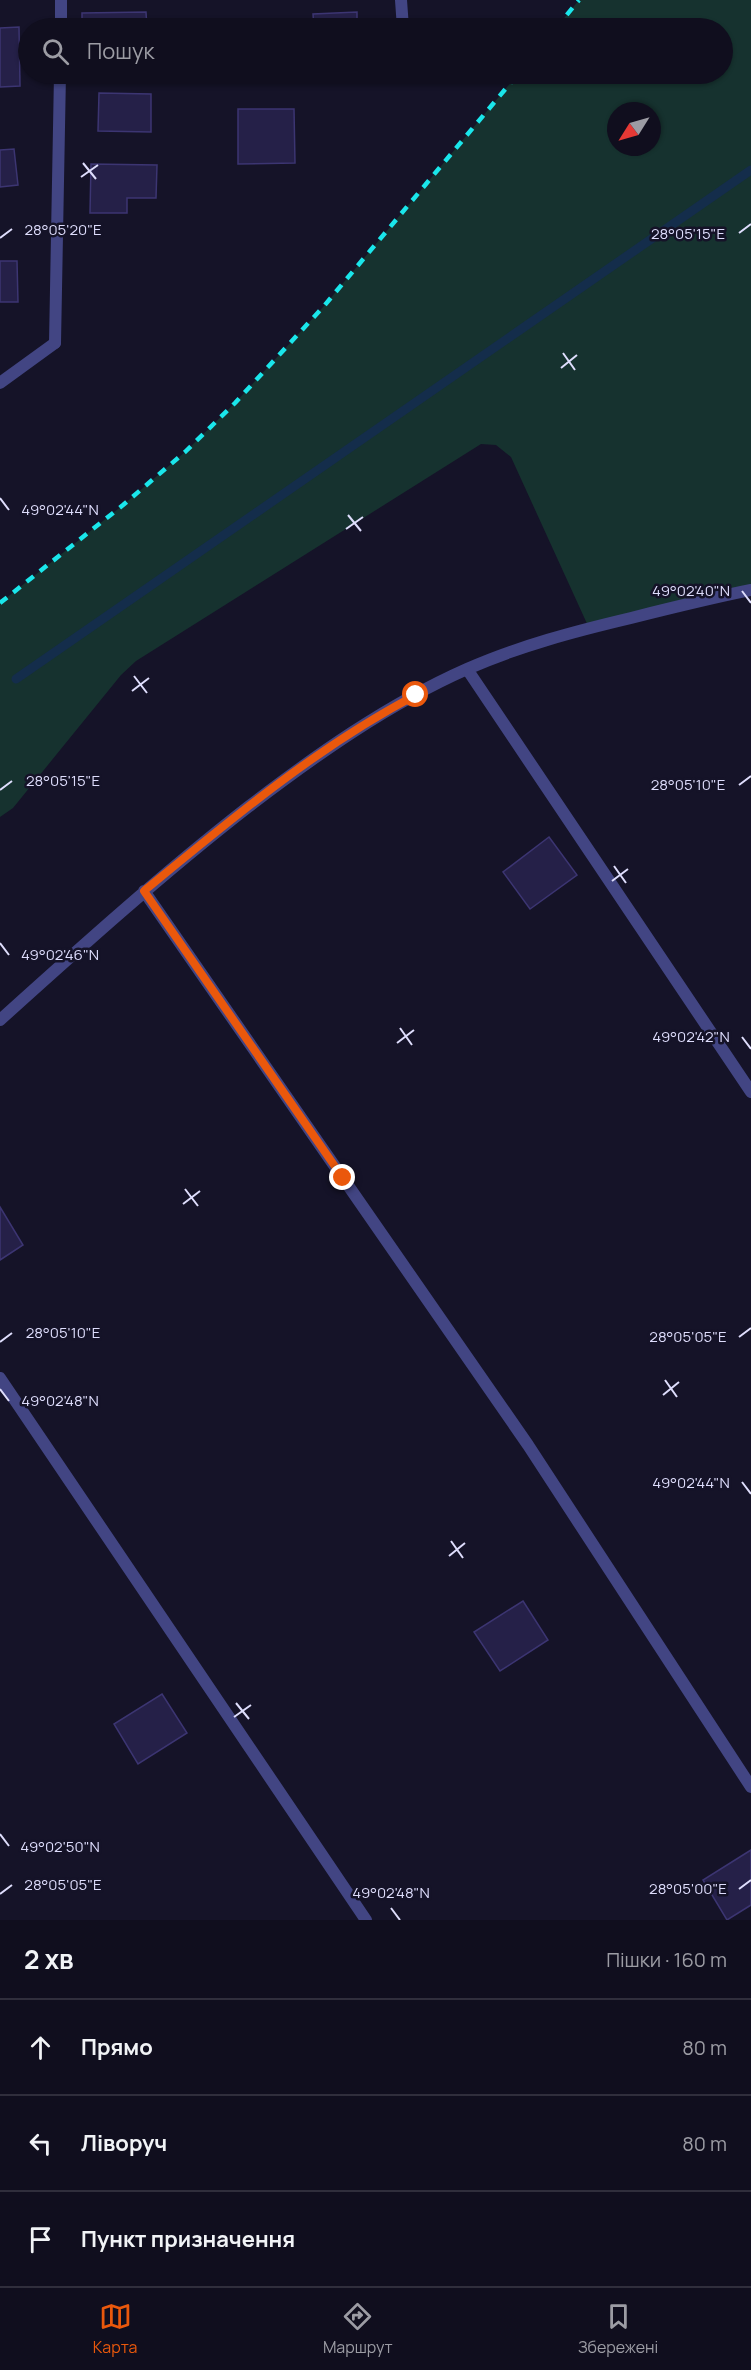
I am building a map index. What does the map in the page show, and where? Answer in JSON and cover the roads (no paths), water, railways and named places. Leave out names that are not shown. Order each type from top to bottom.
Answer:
[{"type":"street","points":[[61,0],[61,18]]},
{"type":"street","points":[[401,3],[402,18]]},
{"type":"street","points":[[0,383],[55,343],[60,84]]},
{"type":"street","points":[[0,1020],[191,851],[311,760],[399,704],[467,669],[530,646],[590,628],[751,590]]},
{"type":"street","points":[[467,669],[751,1092]]},
{"type":"street","points":[[144,891],[528,1445],[751,1787]]},
{"type":"street","points":[[0,1378],[366,1920]]},
{"type":"waterway","points":[[16,679],[751,170]]},
{"type":"railway","points":[[564,18],[579,0]]},
{"type":"railway","points":[[0,603],[123,505],[185,452],[235,403],[324,306],[510,84]]}]
